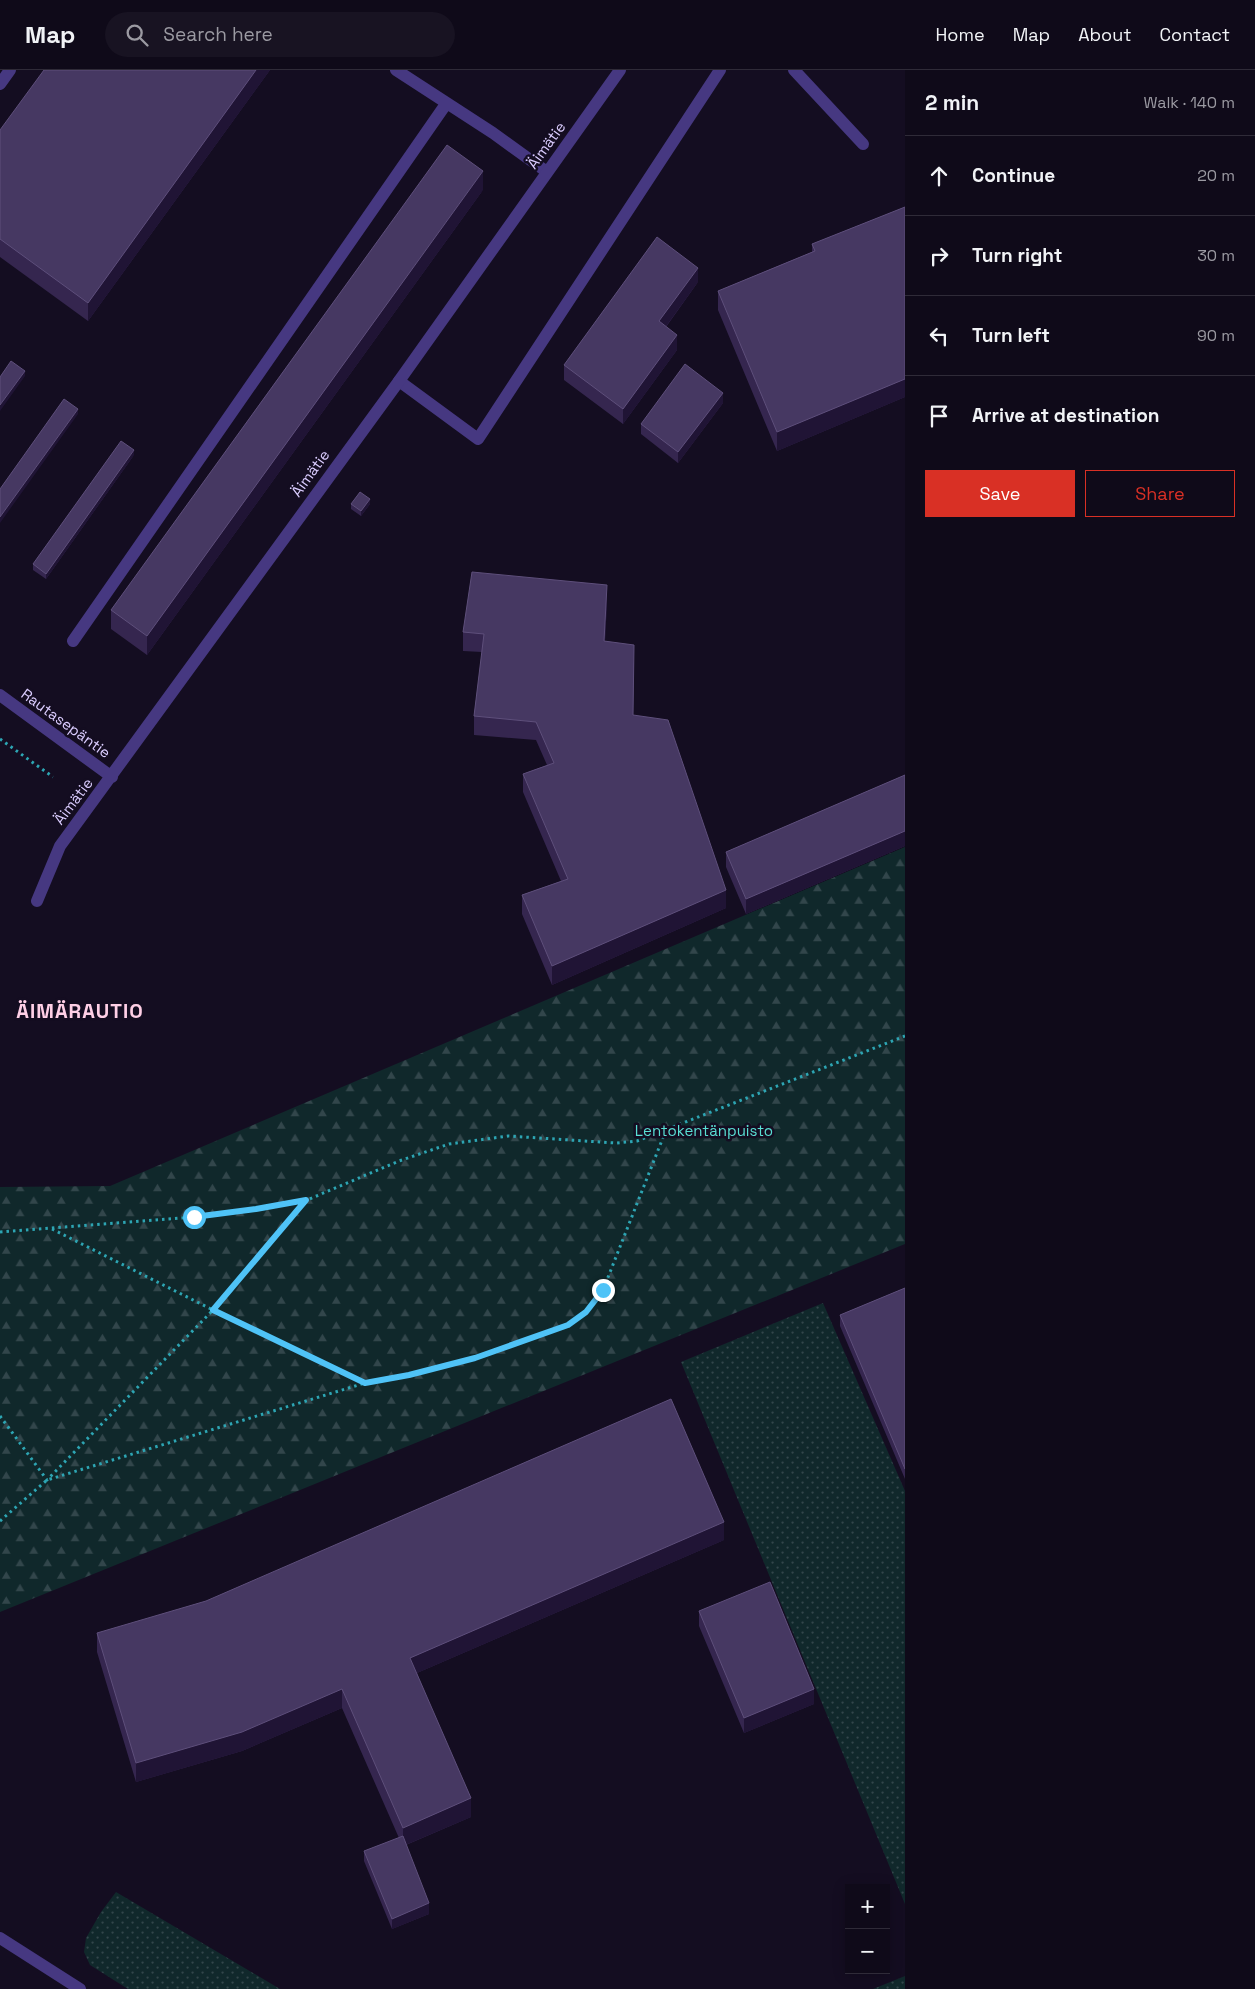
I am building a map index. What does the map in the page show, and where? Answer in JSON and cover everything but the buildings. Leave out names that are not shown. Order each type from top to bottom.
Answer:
[{"type":"street","points":[[0,84],[10,70]]},
{"type":"street","points":[[396,70],[446,104],[493,132],[547,172]]},
{"type":"street","name":"Äimätie","points":[[37,901],[60,846],[112,777],[287,531],[399,381],[620,70]]},
{"type":"street","points":[[399,381],[478,439],[720,70]]},
{"type":"street","points":[[794,70],[863,144]]},
{"type":"street","points":[[73,641],[446,104]]},
{"type":"street","name":"Rautasepäntie","points":[[0,695],[112,777]]},
{"type":"street","points":[[0,1938],[80,1989]]},
{"type":"path","points":[[0,739],[52,777]]},
{"type":"path","points":[[0,1232],[194,1217],[306,1200],[399,1161],[449,1144],[508,1136],[616,1143],[637,1140],[905,1036]]},
{"type":"path","points":[[47,1480],[365,1383],[409,1375],[475,1358],[568,1325],[586,1312],[603,1290],[666,1130]]},
{"type":"path","points":[[0,1521],[47,1480],[213,1310],[306,1200]]},
{"type":"path","points":[[50,1229],[365,1383]]},
{"type":"path","points":[[0,1416],[47,1480]]},
{"type":"green space","name":"Lentokentänpuisto","points":[[905,847],[905,1244],[0,1612],[0,1187],[110,1186]]},
{"type":"green space","points":[[823,1303],[905,1491],[905,1904],[681,1362]]},
{"type":"green space","points":[[116,1892],[280,1989],[128,1989],[90,1965],[84,1952],[86,1938],[101,1912]]},
{"type":"green space","points":[[905,1976],[905,1989],[873,1989]]},
{"type":"district","name":"ÄIMÄRAUTIO","points":[[80,1011]]},
{"type":"route","points":[[194,1217],[306,1200],[213,1310],[365,1383],[409,1375],[475,1358],[568,1325],[586,1312],[603,1290]]}]
